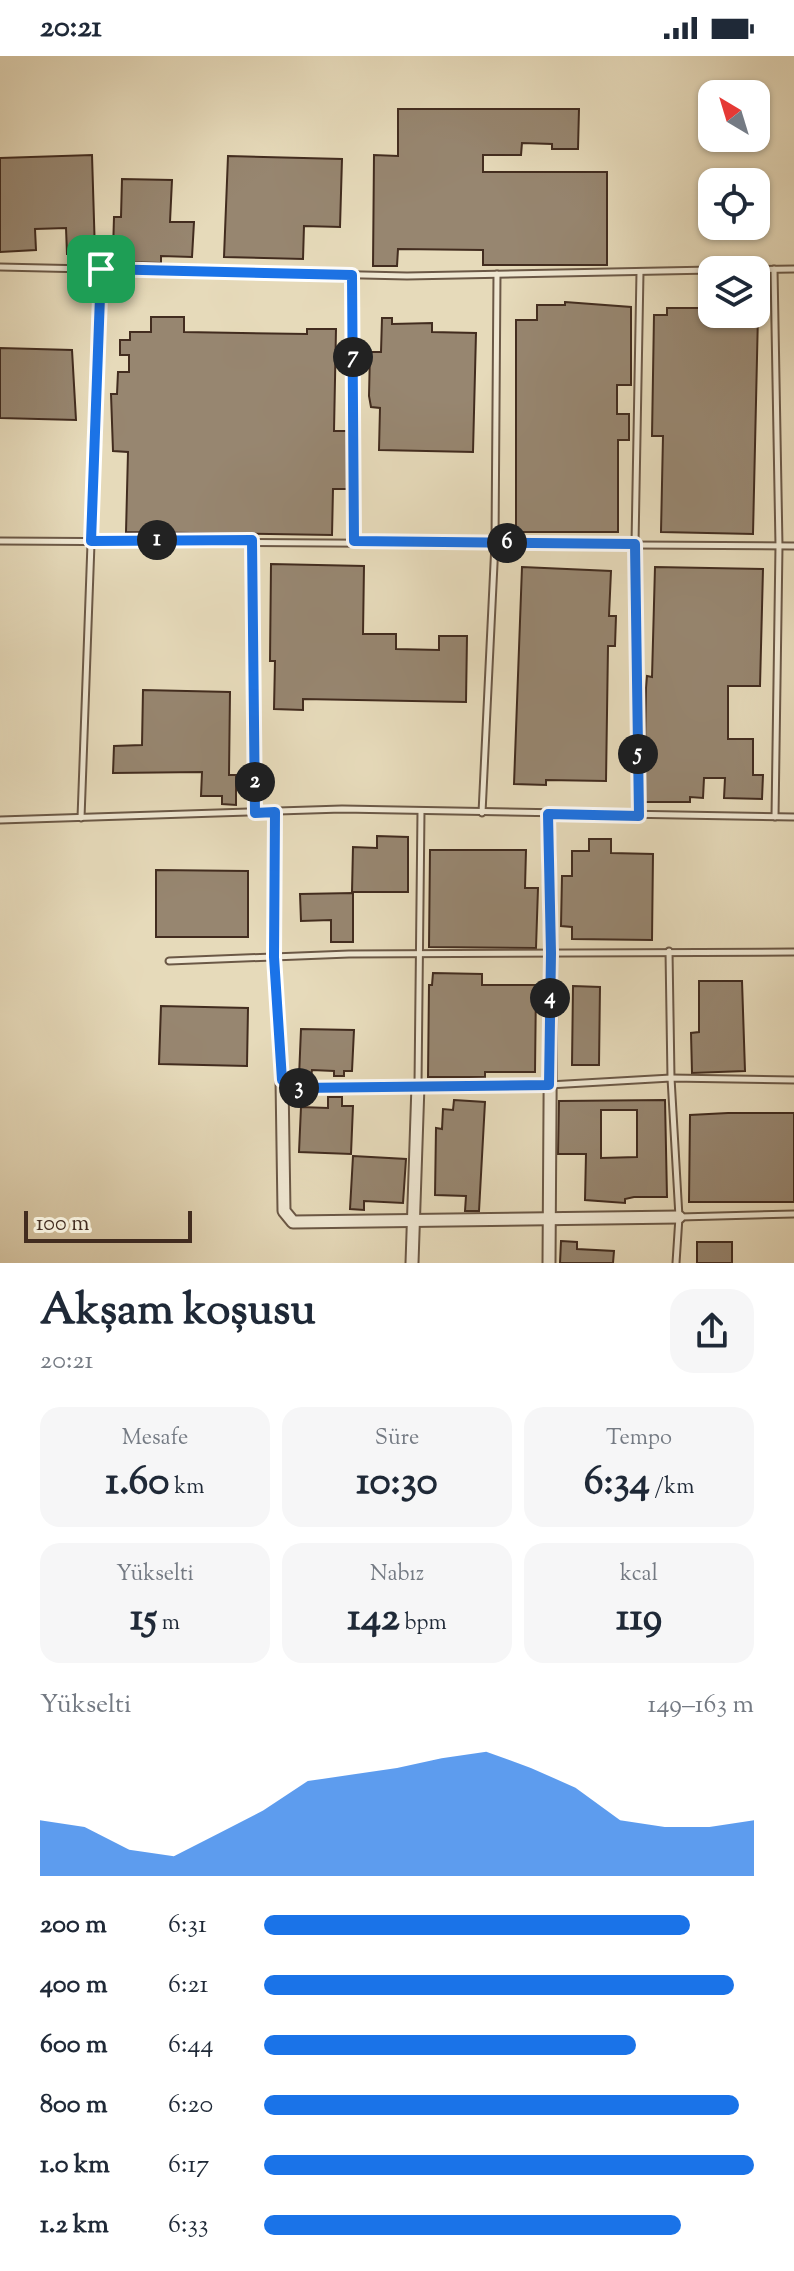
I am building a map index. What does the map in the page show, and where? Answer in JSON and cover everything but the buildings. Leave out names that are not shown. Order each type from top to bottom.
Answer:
[{"type":"street","points":[[548,814],[551,953],[549,1263]]},
{"type":"street","points":[[282,1080],[284,1211],[293,1222],[679,1217]]},
{"type":"street","points":[[412,1263],[418,1085]]},
{"type":"lane","points":[[0,267],[352,275],[698,270]]},
{"type":"lane","points":[[81,818],[101,269]]},
{"type":"lane","points":[[770,269],[794,269]]},
{"type":"lane","points":[[774,269],[779,546],[775,817]]},
{"type":"lane","points":[[639,816],[635,544],[640,272]]},
{"type":"lane","points":[[482,813],[495,543],[497,274]]},
{"type":"lane","points":[[352,275],[354,541]]},
{"type":"lane","points":[[0,541],[252,540],[794,546]]},
{"type":"lane","points":[[252,540],[255,813]]},
{"type":"lane","points":[[0,820],[421,811],[794,817]]},
{"type":"lane","points":[[418,1085],[421,811]]},
{"type":"lane","points":[[275,812],[274,957],[282,1080],[298,1088],[549,1085],[671,1078],[794,1080]]},
{"type":"lane","points":[[169,961],[669,951],[794,952]]},
{"type":"lane","points":[[669,951],[671,1078],[679,1217],[676,1263]]},
{"type":"lane","points":[[679,1217],[794,1214]]},
{"type":"route","points":[[101,269],[352,275],[354,541],[635,544],[639,816],[548,814],[551,953],[549,1085],[298,1088],[282,1080],[274,957],[275,812],[255,813],[252,540],[91,541],[101,269]]}]
